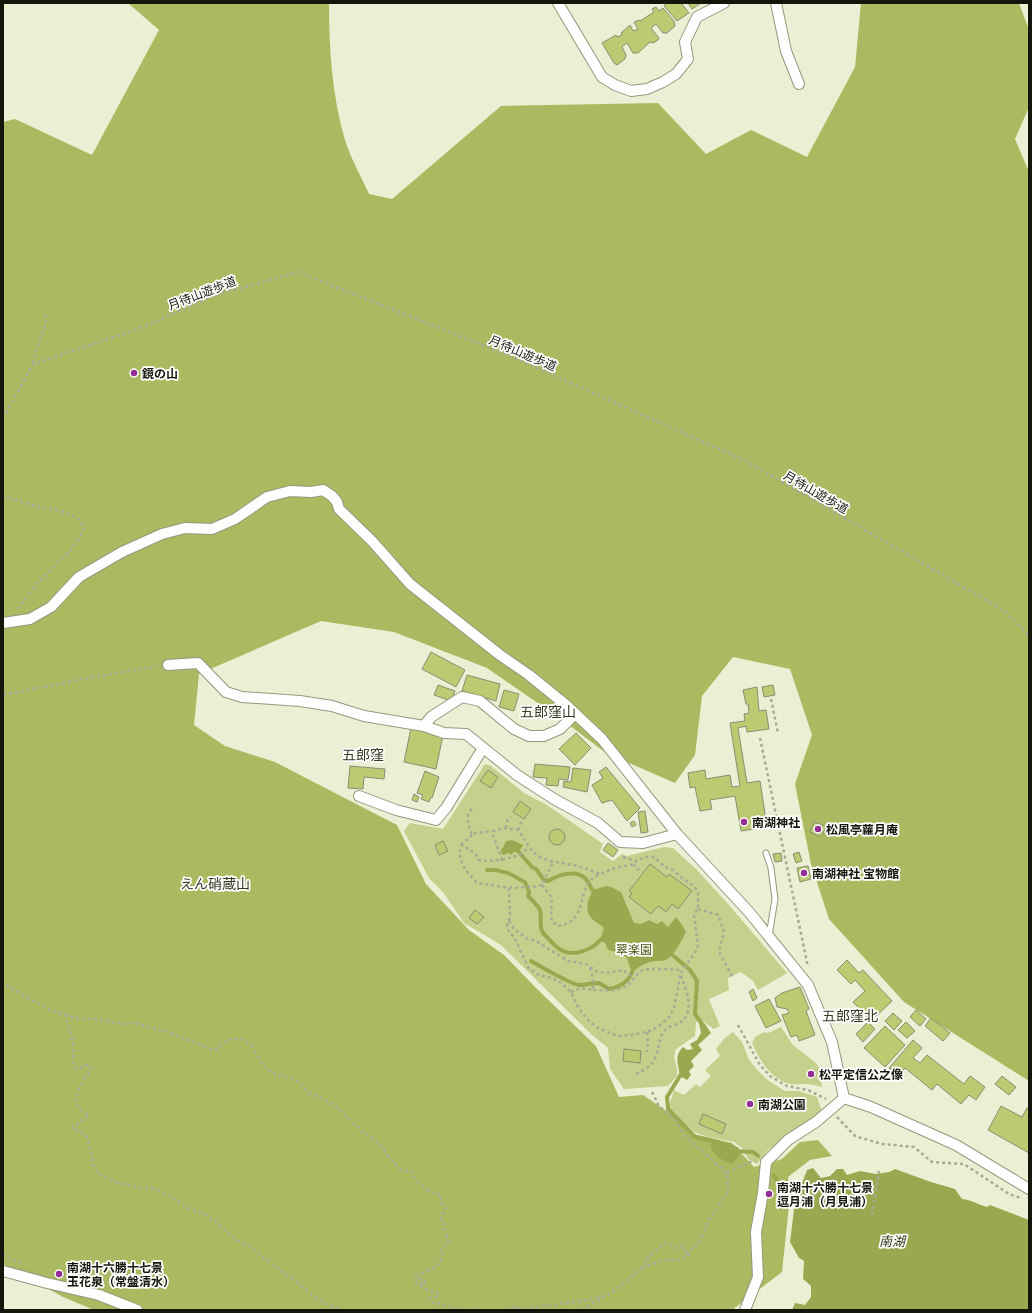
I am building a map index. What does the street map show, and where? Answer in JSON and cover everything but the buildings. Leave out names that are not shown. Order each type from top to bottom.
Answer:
[{"type":"street","points":[[558,3],[602,77],[615,85],[631,91],[647,89],[676,74],[688,59],[685,42],[697,16],[724,3]]},
{"type":"street","points":[[776,3],[786,51],[799,84]]},
{"type":"street","points":[[6,623],[30,619],[51,607],[84,574],[122,552],[162,534],[185,528],[212,529],[235,519],[267,497],[290,491],[312,492],[323,490],[338,502],[339,510],[372,541],[410,584],[500,655],[529,675],[602,739],[677,834],[749,912],[808,985],[832,1042],[837,1104]]},
{"type":"street","points":[[168,665],[198,663],[226,692],[242,697],[300,701],[332,706],[364,716],[424,726],[444,733],[466,734],[517,775],[554,799],[598,823],[620,842],[643,843],[677,834]]},
{"type":"street","points":[[424,726],[431,717],[462,696],[480,701],[514,729],[529,736],[544,736],[560,729],[575,714]]},
{"type":"street","points":[[359,796],[396,810],[436,820],[446,808],[483,748]]},
{"type":"street","points":[[745,1310],[758,1277],[756,1232],[763,1193],[766,1162],[788,1140],[816,1122],[837,1104],[871,1107],[956,1145],[1029,1188]]},
{"type":"street","points":[[3,1270],[47,1283],[99,1295],[137,1310]]},
{"type":"lane","points":[[766,853],[771,868],[775,899],[769,937]]},
{"type":"path","name":"月待山遊歩道","points":[[33,364],[138,329],[216,295],[298,272],[510,356],[746,461],[1003,610],[1029,635]]},
{"type":"path","points":[[3,418],[33,364],[39,341],[46,324],[45,311]]},
{"type":"path","points":[[3,496],[72,515],[80,520],[84,528],[80,539],[60,563],[49,571],[33,588],[6,623]]},
{"type":"path","points":[[3,695],[88,678],[168,665]]},
{"type":"path","points":[[771,699],[778,733]]},
{"type":"path","points":[[760,738],[808,968],[804,969],[808,985]]},
{"type":"path","points":[[472,809],[469,811],[467,824],[472,835]]},
{"type":"path","points":[[506,828],[511,817]]},
{"type":"path","points":[[518,830],[522,821]]},
{"type":"path","points":[[518,830],[506,828],[476,833],[461,846],[459,854],[461,861],[467,873],[477,883],[509,888],[532,887],[542,884],[553,862]]},
{"type":"path","points":[[518,830],[528,847],[538,856],[553,862],[588,868],[600,874]]},
{"type":"path","points":[[493,831],[492,834],[502,860]]},
{"type":"path","points":[[461,846],[475,853],[479,860],[483,861],[502,860],[518,855],[525,851],[528,847]]},
{"type":"path","points":[[509,888],[510,917],[507,925],[509,932],[514,937],[529,969],[539,975],[552,978],[561,983],[570,992],[579,1009],[590,1022],[598,1028],[617,1036],[646,1032],[658,1027],[670,1016],[674,1008],[680,974],[696,951],[698,944],[694,915],[698,909],[698,893],[695,887],[673,870],[665,867],[654,857],[645,857],[636,861],[634,864],[615,868],[592,877],[586,885],[577,917],[567,925],[558,926],[552,922],[552,898],[542,884]]},
{"type":"path","points":[[623,858],[636,861]]},
{"type":"path","points":[[634,864],[636,868],[641,870]]},
{"type":"path","points":[[698,909],[718,916],[724,931],[719,952],[732,976]]},
{"type":"path","points":[[509,920],[514,929],[528,939],[536,941],[568,961],[586,964],[598,972],[608,973],[623,970],[633,978]]},
{"type":"path","points":[[590,967],[593,980],[593,989]]},
{"type":"path","points":[[570,992],[581,988],[615,991],[630,983],[641,971],[658,968],[682,970]]},
{"type":"path","points":[[636,1074],[648,1069],[654,1061],[660,1040],[665,1030],[680,1022],[687,1016],[689,1003],[687,991],[680,974]]},
{"type":"path","points":[[6,985],[50,1010],[64,1013],[79,1019],[97,1019],[123,1024],[135,1023],[171,1033],[215,1050],[229,1039],[243,1039],[252,1047],[264,1066],[276,1075],[292,1078],[299,1082],[307,1092],[335,1106],[360,1129],[380,1144],[381,1148],[401,1170],[412,1172],[412,1176],[428,1191],[441,1195],[441,1202],[446,1209],[441,1217],[441,1220],[444,1223],[443,1226],[448,1242],[440,1251],[443,1254],[441,1262],[432,1269],[416,1276],[425,1282],[424,1285],[419,1282],[416,1283],[426,1289],[438,1293],[439,1295],[437,1297],[430,1298],[434,1303],[460,1310],[479,1310]]},
{"type":"path","points":[[64,1013],[74,1047],[73,1059],[75,1067],[80,1069],[85,1066],[90,1066],[91,1069],[78,1090],[75,1101],[76,1105],[84,1112],[89,1114],[73,1127],[74,1130],[79,1131],[88,1138],[94,1167],[99,1174],[115,1182],[156,1189],[188,1208],[209,1217],[238,1241],[259,1253],[322,1303],[340,1310]]},
{"type":"path","points":[[738,1025],[760,1065],[770,1076],[787,1086],[808,1090],[837,1104],[855,1136],[882,1144],[914,1147],[932,1162],[964,1164],[1009,1194],[1022,1199]]},
{"type":"path","points":[[646,1032],[648,1042],[647,1052]]},
{"type":"path","points":[[641,1269],[662,1260],[680,1260],[688,1257],[698,1244],[711,1216],[728,1192],[727,1174],[685,1136],[674,1119],[660,1106],[652,1092]]},
{"type":"path","points":[[727,1174],[757,1159],[766,1162]]},
{"type":"path","points":[[872,1215],[879,1171]]},
{"type":"path","points":[[582,1310],[618,1290],[641,1269],[649,1256],[666,1243],[675,1248],[684,1246],[684,1252],[687,1253],[692,1251]]},
{"type":"path","points":[[525,1310],[529,1308],[606,1296]]},
{"type":"path","points":[[506,1310],[515,1306],[520,1310]]},
{"type":"green space","name":"翠楽園","points":[[485,764],[491,766],[524,793],[547,805],[603,844],[600,852],[613,861],[622,854],[627,856],[664,847],[673,848],[696,869],[729,905],[787,973],[758,990],[753,981],[741,972],[728,978],[729,990],[709,999],[720,1026],[714,1029],[699,1019],[696,1023],[695,1036],[676,1049],[674,1057],[677,1076],[668,1086],[624,1089],[610,1069],[608,1048],[591,1034],[501,945],[464,923],[443,892],[429,878],[404,831],[410,823],[443,829]]},
{"type":"green space","points":[[781,1027],[793,1045],[817,1064],[820,1070],[822,1087],[808,1084],[792,1084],[783,1081],[777,1078],[766,1068],[752,1043],[755,1037],[764,1032],[768,1033]]},
{"type":"green space","points":[[733,1032],[742,1042],[749,1060],[769,1081],[785,1091],[799,1091],[817,1097],[822,1112],[769,1149],[757,1164],[748,1159],[742,1148],[734,1142],[708,1137],[694,1132],[673,1114],[669,1106],[674,1090],[684,1095],[696,1084],[700,1087],[711,1076],[705,1070],[720,1056],[716,1049],[724,1039]]},
{"type":"shaded area","points":[[128,3],[329,3],[334,89],[347,147],[369,194],[392,199],[501,106],[658,103],[706,154],[751,130],[807,157],[855,67],[861,3],[1019,3],[1029,30],[1029,107],[1015,139],[1029,172],[1029,1081],[904,1002],[829,919],[811,864],[795,784],[812,735],[790,669],[733,657],[702,696],[695,755],[675,783],[606,753],[565,722],[487,668],[394,632],[321,621],[199,674],[194,725],[225,746],[275,762],[397,825],[426,884],[469,930],[504,955],[596,1046],[619,1097],[643,1095],[668,1112],[694,1134],[732,1143],[754,1167],[782,1159],[800,1142],[818,1140],[832,1156],[810,1160],[788,1177],[790,1196],[782,1272],[732,1310],[94,1310],[63,1297],[3,1264],[3,122],[15,119],[92,155],[159,30]]},
{"type":"water","points":[[512,840],[523,845],[519,851],[514,852],[511,855],[509,853],[502,855],[501,849],[506,841]]},
{"type":"water","points":[[606,886],[621,892],[634,923],[641,924],[649,920],[657,924],[662,921],[668,927],[676,917],[686,932],[678,948],[669,958],[646,963],[632,973],[627,958],[620,953],[608,950],[605,943],[600,940],[604,928],[591,918],[587,908],[588,900],[593,890]]},
{"type":"water","points":[[699,1023],[705,1024],[711,1033],[698,1045],[702,1050],[691,1061],[694,1066],[689,1071],[691,1075],[687,1080],[680,1076],[678,1054],[683,1047],[687,1050],[693,1049],[690,1044],[697,1040],[701,1033]]},
{"type":"water","points":[[714,1141],[730,1143],[739,1148],[739,1156],[733,1163],[722,1160],[716,1155],[710,1146]]},
{"type":"water","name":"南湖","points":[[813,1168],[821,1178],[830,1176],[837,1169],[843,1169],[847,1175],[860,1171],[876,1174],[889,1172],[895,1169],[955,1189],[962,1199],[987,1207],[990,1205],[1029,1220],[1029,1310],[792,1310],[795,1303],[805,1305],[811,1297],[811,1286],[803,1279],[804,1261],[799,1258],[790,1242],[795,1202],[807,1170]]},
{"type":"waterway","points":[[518,851],[532,867],[536,869],[544,880],[548,881],[572,873],[581,875],[588,881],[595,894]]},
{"type":"waterway","points":[[487,870],[497,870],[507,873],[525,882],[529,892],[528,896],[540,910],[542,932],[561,950],[570,953],[580,952],[591,948],[600,940],[604,939]]},
{"type":"waterway","points":[[669,952],[690,970],[697,981],[695,1014],[704,1027]]},
{"type":"waterway","points":[[531,961],[576,984],[582,985],[599,983],[609,989],[624,983],[630,977],[633,969]]},
{"type":"waterway","points":[[683,1071],[667,1097],[668,1109],[695,1137],[718,1142]]},
{"type":"waterway","points":[[734,1151],[753,1152],[758,1156]]},
{"type":"waterway","points":[[774,1175],[783,1188],[796,1199]]},
{"type":"place","name":"鏡の山","points":[[134,373]]},
{"type":"place","name":"南湖神社","points":[[744,822]]},
{"type":"place","name":"松風亭蘿月庵","points":[[818,829]]},
{"type":"place","name":"南湖神社 宝物館","points":[[804,873]]},
{"type":"place","name":"松平定信公之像","points":[[811,1074]]},
{"type":"place","name":"南湖公園","points":[[750,1104]]},
{"type":"place","name":"南湖十六勝十七景 逗月浦（月見浦）","points":[[769,1194]]},
{"type":"place","name":"南湖十六勝十七景 玉花泉（常盤清水）","points":[[59,1274]]},
{"type":"district","name":"五郎窪山","points":[[548,711]]},
{"type":"district","name":"五郎窪","points":[[363,754]]},
{"type":"district","name":"えん硝蔵山","points":[[215,883]]},
{"type":"district","name":"五郎窪北","points":[[850,1015]]}]
